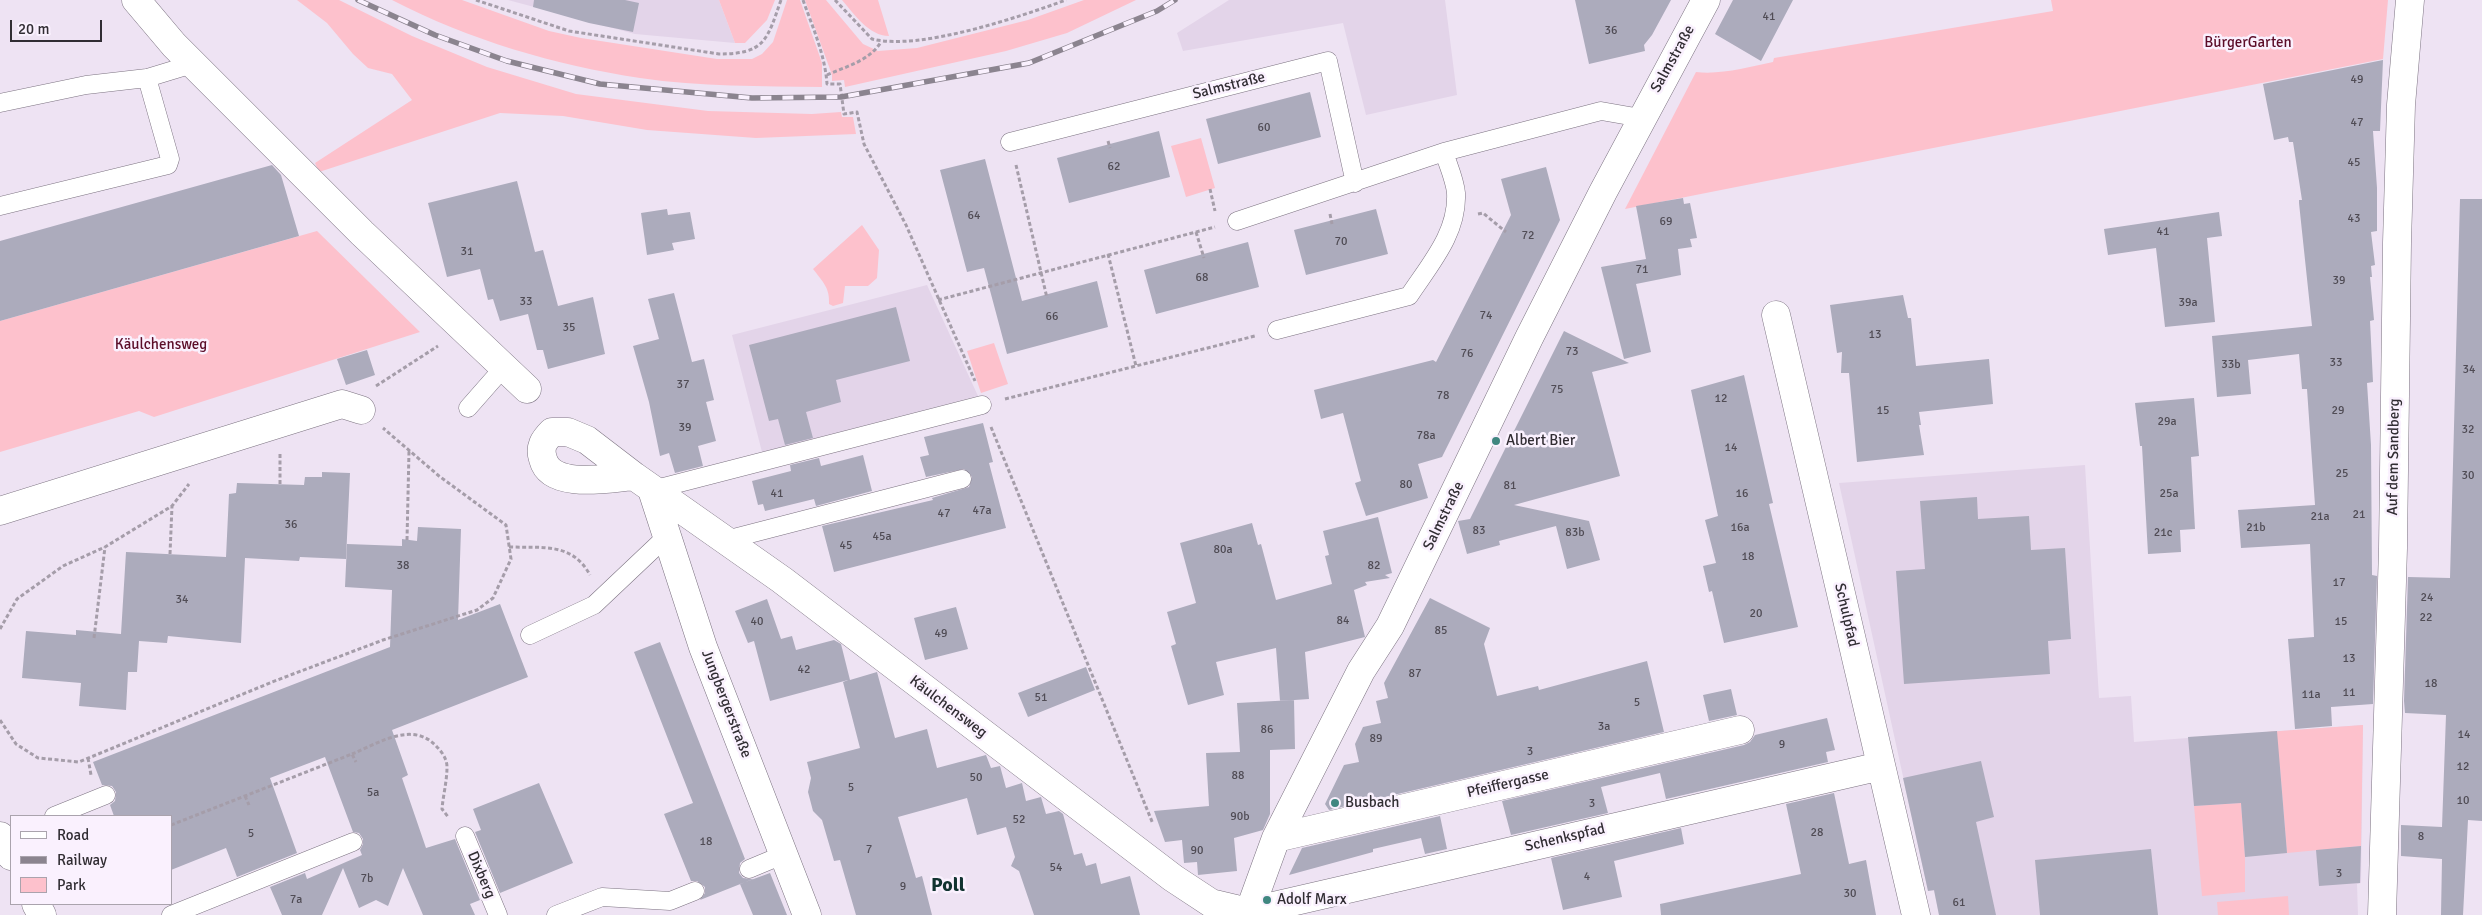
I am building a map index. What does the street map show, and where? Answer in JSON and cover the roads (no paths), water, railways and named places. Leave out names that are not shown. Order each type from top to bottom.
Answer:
[{"type":"street","points":[[136,0],[193,64],[463,330],[527,389]]},
{"type":"street","name":"Salmstraße","points":[[1244,914],[1276,838],[1344,703],[1390,626],[1529,338],[1641,118],[1706,0]]},
{"type":"street","name":"Auf dem Sandberg","points":[[2382,915],[2392,548],[2396,245],[2401,105],[2410,0]]},
{"type":"street","name":"Schulpfad","points":[[1776,315],[1916,915]]},
{"type":"street","points":[[0,511],[196,449],[352,407]]},
{"type":"street","name":"Jungbergerstraße","points":[[643,483],[668,535],[703,647],[785,854],[807,915]]},
{"type":"street","name":"Käulchensweg","points":[[643,483],[726,540],[1173,878],[1211,902],[1244,914]]},
{"type":"street","name":"Pfeiffergasse","points":[[1276,838],[1740,730]]},
{"type":"street","name":"Schenkspfad","points":[[1244,914],[1881,766]]},
{"type":"lane","name":"Salmstraße","points":[[1010,142],[1328,61],[1355,182]]},
{"type":"lane","points":[[0,103],[86,85],[147,78],[193,64]]},
{"type":"lane","points":[[0,206],[168,165],[170,159],[147,78]]},
{"type":"lane","points":[[1237,221],[1444,152],[1601,111],[1641,118]]},
{"type":"lane","points":[[1277,330],[1409,296],[1451,230],[1455,217],[1456,192],[1444,152]]},
{"type":"lane","points":[[468,408],[504,367]]},
{"type":"lane","points":[[643,483],[982,405]]},
{"type":"lane","points":[[726,540],[962,479]]},
{"type":"lane","points":[[530,635],[594,605],[668,535]]},
{"type":"lane","points":[[56,815],[106,795]]},
{"type":"lane","name":"Dixberg","points":[[464,836],[498,915]]},
{"type":"lane","points":[[171,915],[354,842]]},
{"type":"lane","points":[[749,869],[785,854]]},
{"type":"lane","points":[[556,915],[602,897],[670,901],[694,892]]},
{"type":"railway","points":[[358,0],[435,35],[507,61],[600,84],[752,98],[841,97],[1029,63],[1157,11],[1175,0]]},
{"type":"place","name":"Albert Bier","points":[[1496,441]]},
{"type":"place","name":"Busbach","points":[[1335,803]]},
{"type":"place","name":"Adolf Marx","points":[[1267,900]]},
{"type":"district","name":"Poll","points":[[948,886]]},
{"type":"park label","name":"BürgerGarten","points":[[2248,43]]}]
